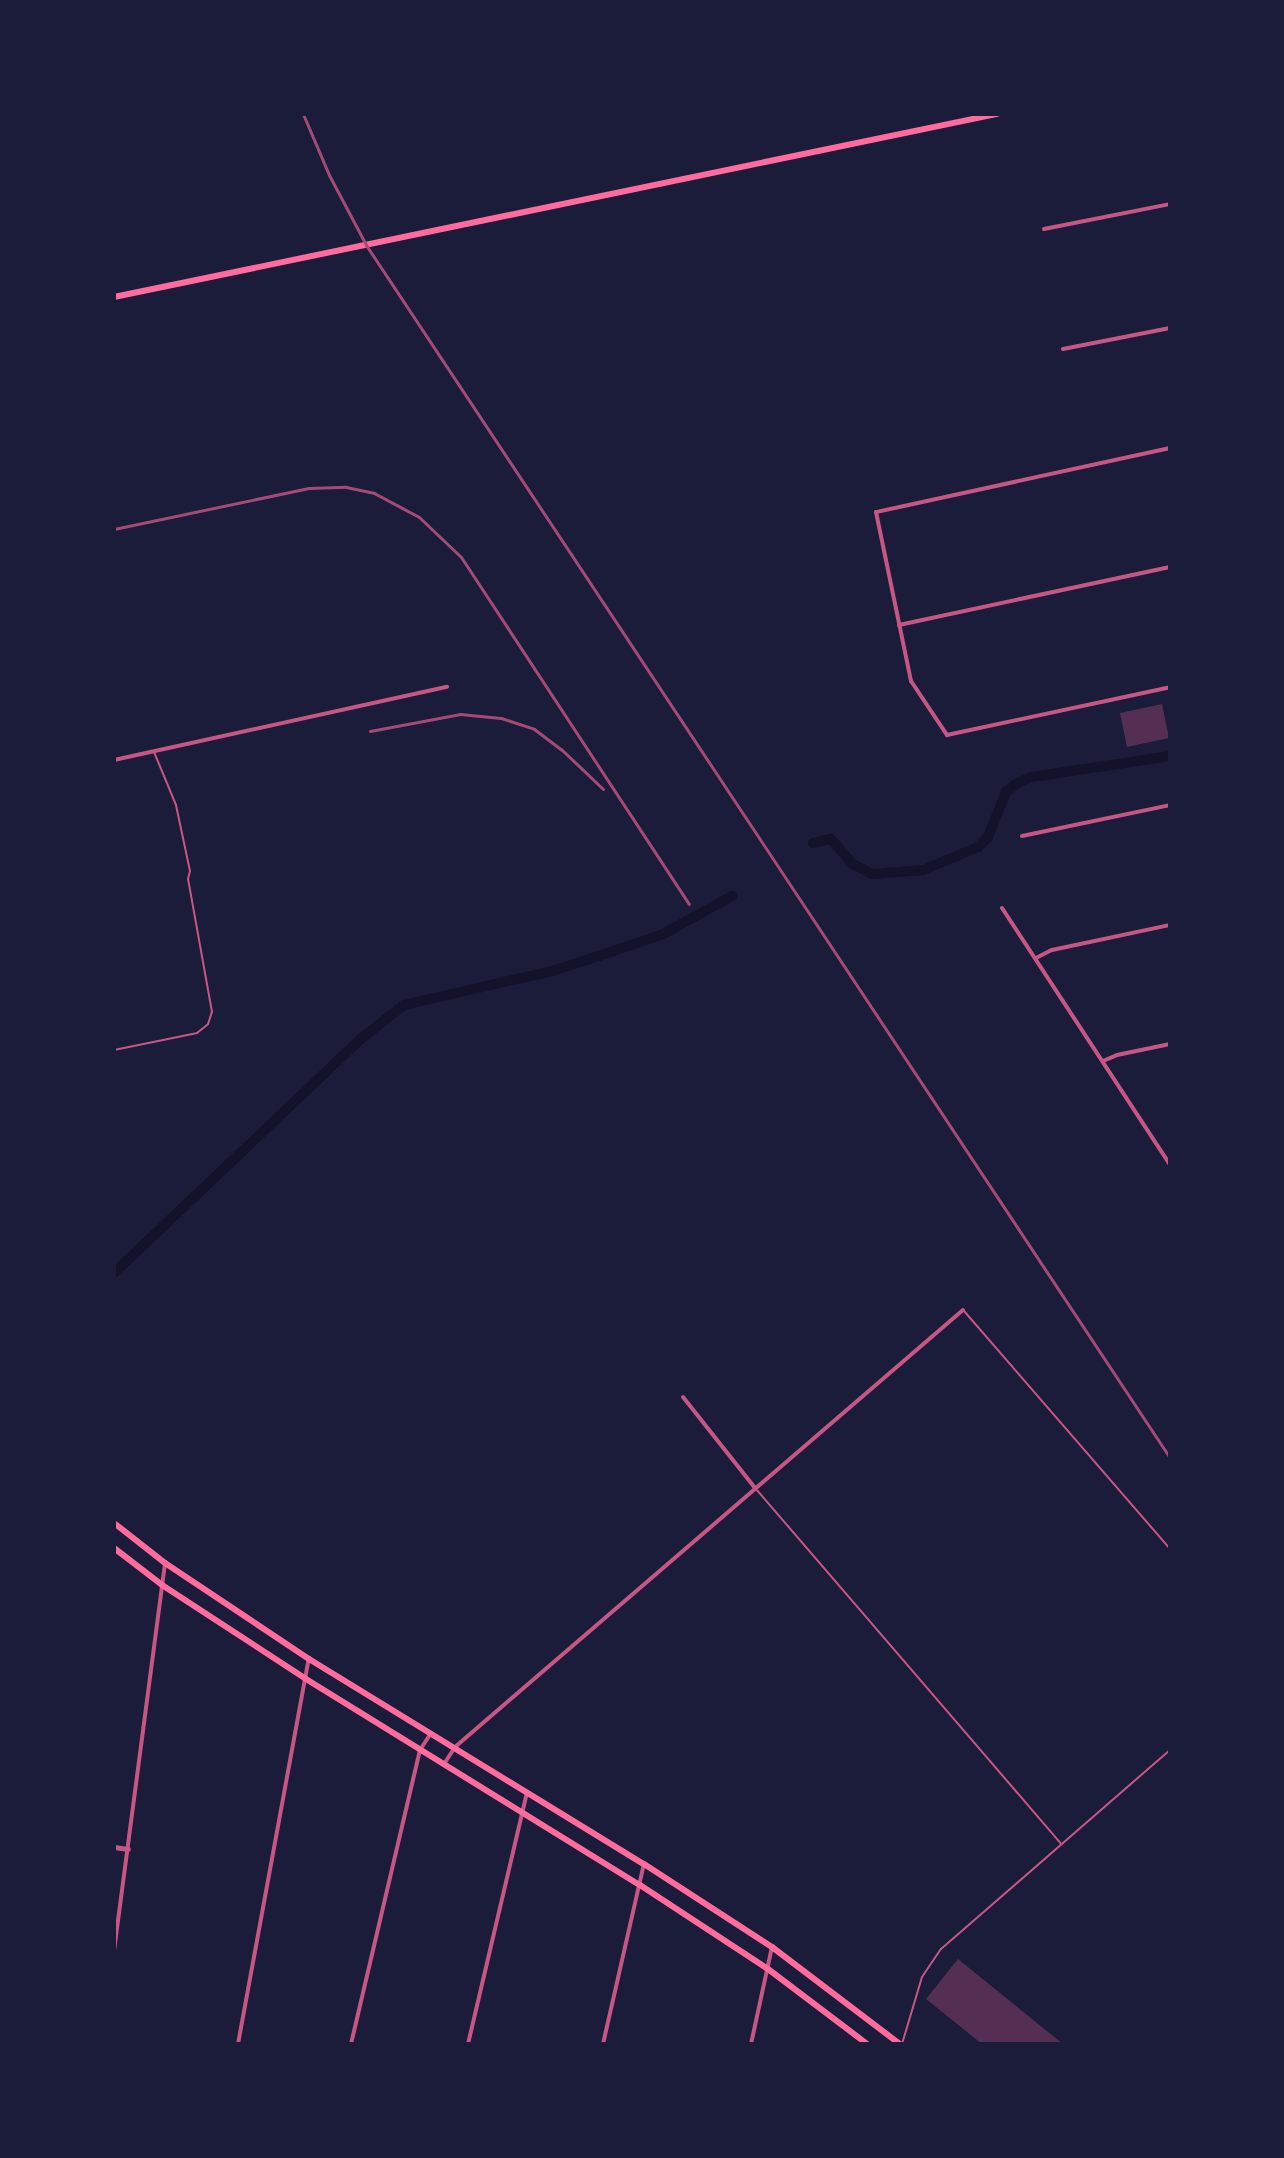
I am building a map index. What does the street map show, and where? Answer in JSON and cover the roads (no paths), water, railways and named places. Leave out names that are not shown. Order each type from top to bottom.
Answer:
[{"type":"main road","points":[[114,297],[997,114]]},
{"type":"main road","points":[[114,1523],[165,1563],[309,1659],[644,1864],[772,1947],[901,2044]]},
{"type":"main road","points":[[114,1548],[162,1585],[306,1679],[640,1885],[768,1969],[867,2044]]},
{"type":"street","points":[[950,114],[952,123]]},
{"type":"street","points":[[1044,229],[1170,204]]},
{"type":"street","points":[[1063,349],[1170,328]]},
{"type":"street","points":[[1170,448],[876,512],[911,681],[947,735],[1170,687]]},
{"type":"street","points":[[899,625],[1170,567]]},
{"type":"street","points":[[114,760],[447,687]]},
{"type":"street","points":[[1022,836],[1170,805]]},
{"type":"street","points":[[1002,908],[1170,1165]]},
{"type":"street","points":[[1036,958],[1052,950],[1170,925]]},
{"type":"street","points":[[1103,1061],[1170,1044]]},
{"type":"street","points":[[444,1764],[455,1747],[963,1310]]},
{"type":"street","points":[[683,1397],[755,1488]]},
{"type":"street","points":[[114,1951],[165,1563]]},
{"type":"street","points":[[238,2044],[309,1659]]},
{"type":"street","points":[[351,2044],[420,1750],[431,1733]]},
{"type":"street","points":[[468,2044],[527,1793]]},
{"type":"street","points":[[114,1847],[128,1849]]},
{"type":"street","points":[[603,2044],[644,1864]]},
{"type":"street","points":[[751,2044],[772,1947]]},
{"type":"lane","points":[[114,1050],[197,1033],[208,1024],[212,1012],[188,879],[190,871],[176,805],[154,751]]},
{"type":"lane","points":[[963,1310],[1170,1549]]},
{"type":"lane","points":[[755,1488],[1061,1843]]},
{"type":"lane","points":[[901,2044],[922,1977],[935,1956],[1170,1750]]},
{"type":"waterway","points":[[813,843],[831,839],[853,864],[872,874],[923,870],[978,847],[988,837],[1006,792],[1016,784],[1032,777],[1170,756]]},
{"type":"waterway","points":[[114,1273],[362,1038],[404,1005],[552,971],[599,956],[663,934],[732,896]]},
{"type":"railway","points":[[303,114],[329,175],[366,245],[1170,1458]]},
{"type":"railway","points":[[114,529],[309,488],[346,487],[374,493],[419,517],[461,557],[689,904]]},
{"type":"railway","points":[[370,731],[460,714],[501,718],[534,729],[561,749],[603,789]]}]
